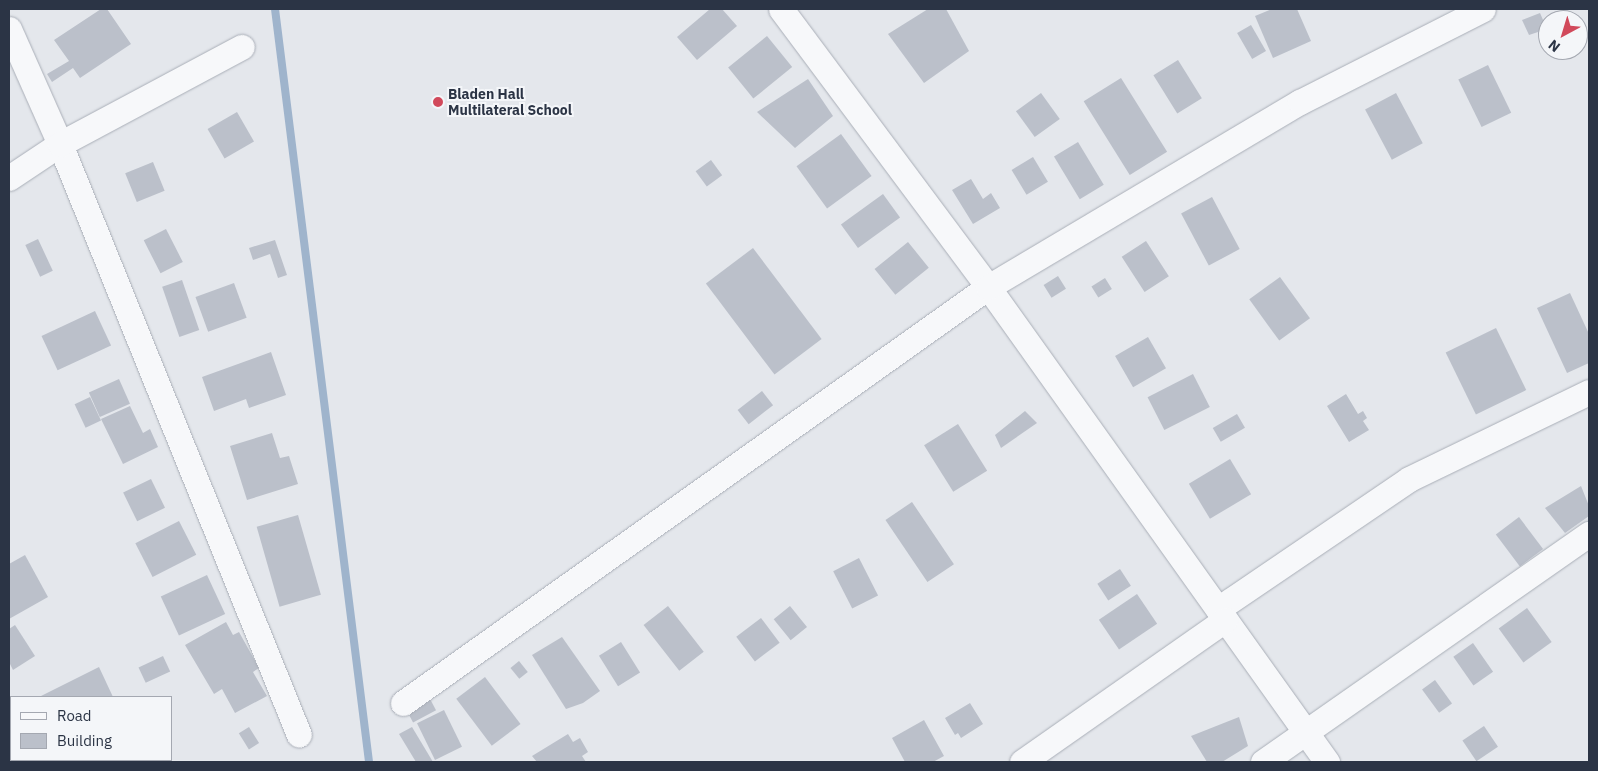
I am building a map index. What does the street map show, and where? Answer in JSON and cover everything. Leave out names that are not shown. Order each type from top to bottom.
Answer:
[{"type":"street","points":[[782,9],[988,287],[1327,762]]},
{"type":"street","points":[[403,703],[988,287],[1300,102],[1482,9]]},
{"type":"street","points":[[9,29],[60,144],[299,735]]},
{"type":"street","points":[[9,178],[60,144],[242,47]]},
{"type":"street","points":[[1022,762],[1410,479],[1589,392]]},
{"type":"street","points":[[1264,762],[1589,534]]},
{"type":"building","points":[[101,9],[107,9],[131,44],[80,78],[73,68],[52,82],[47,74],[69,61],[54,40]]},
{"type":"building","points":[[710,9],[722,9],[737,26],[697,60],[677,37]]},
{"type":"building","points":[[928,9],[946,9],[969,51],[924,83],[888,34]]},
{"type":"building","points":[[1272,9],[1297,9],[1311,41],[1273,58],[1255,16]]},
{"type":"building","points":[[1538,14],[1538,32],[1529,35],[1522,20]]},
{"type":"building","points":[[1251,25],[1266,51],[1252,59],[1237,33]]},
{"type":"building","points":[[767,36],[792,67],[753,99],[728,67]]},
{"type":"building","points":[[1178,60],[1202,98],[1177,114],[1153,75]]},
{"type":"building","points":[[1488,65],[1511,113],[1482,127],[1458,79]]},
{"type":"building","points":[[1121,78],[1167,152],[1130,175],[1084,101]]},
{"type":"building","points":[[808,79],[833,116],[795,148],[757,112]]},
{"type":"building","points":[[1041,93],[1060,119],[1035,137],[1016,111]]},
{"type":"building","points":[[1396,93],[1423,143],[1392,160],[1365,109]]},
{"type":"building","points":[[237,112],[254,141],[225,158],[208,129]]},
{"type":"building","points":[[841,134],[872,176],[827,208],[797,166]]},
{"type":"building","points":[[1078,142],[1104,185],[1080,199],[1054,156]]},
{"type":"building","points":[[1033,157],[1048,182],[1027,195],[1012,170]]},
{"type":"building","points":[[711,160],[722,175],[707,187],[696,171]]},
{"type":"building","points":[[153,162],[165,191],[137,202],[125,173]]},
{"type":"building","points":[[971,179],[983,199],[991,193],[1000,208],[973,224],[952,190]]},
{"type":"building","points":[[883,194],[900,217],[858,248],[841,225]]},
{"type":"building","points":[[1212,197],[1240,249],[1209,266],[1181,213]]},
{"type":"building","points":[[166,229],[183,262],[161,273],[144,240]]},
{"type":"building","points":[[38,239],[53,271],[40,277],[25,245]]},
{"type":"building","points":[[275,240],[287,275],[278,278],[270,254],[253,260],[249,248]]},
{"type":"building","points":[[1146,241],[1169,276],[1145,292],[1122,257]]},
{"type":"building","points":[[908,242],[929,268],[895,295],[875,269]]},
{"type":"building","points":[[753,248],[822,339],[774,375],[706,284]]},
{"type":"building","points":[[1058,276],[1066,289],[1052,298],[1044,285]]},
{"type":"building","points":[[1280,277],[1310,318],[1279,341],[1249,299]]},
{"type":"building","points":[[1105,278],[1112,289],[1098,298],[1091,286]]},
{"type":"building","points":[[182,280],[199,330],[179,337],[162,287]]},
{"type":"building","points":[[234,283],[247,318],[208,332],[195,297]]},
{"type":"building","points":[[1570,293],[1589,334],[1589,363],[1567,373],[1537,308]]},
{"type":"building","points":[[95,311],[111,345],[58,370],[42,336]]},
{"type":"building","points":[[1496,328],[1526,390],[1476,415],[1446,353]]},
{"type":"building","points":[[1148,337],[1166,368],[1133,387],[1115,356]]},
{"type":"building","points":[[271,352],[286,395],[249,408],[246,399],[214,411],[202,377]]},
{"type":"building","points":[[1193,374],[1210,407],[1164,430],[1148,397]]},
{"type":"building","points":[[119,379],[130,404],[100,417],[89,392]]},
{"type":"building","points":[[762,391],[773,405],[749,424],[738,410]]},
{"type":"building","points":[[1346,394],[1358,414],[1363,411],[1367,418],[1363,421],[1369,430],[1349,442],[1327,406]]},
{"type":"building","points":[[90,397],[101,421],[86,428],[75,404]]},
{"type":"building","points":[[130,406],[143,433],[150,429],[158,447],[123,464],[101,419]]},
{"type":"building","points":[[1025,411],[1037,423],[1001,448],[995,435]]},
{"type":"building","points":[[1237,414],[1245,428],[1221,442],[1213,428]]},
{"type":"building","points":[[958,424],[987,471],[953,492],[924,445]]},
{"type":"building","points":[[272,433],[280,458],[289,456],[298,484],[247,500],[230,446]]},
{"type":"building","points":[[1230,459],[1251,494],[1210,519],[1189,484]]},
{"type":"building","points":[[151,479],[165,508],[137,521],[123,493]]},
{"type":"building","points":[[1581,486],[1589,506],[1589,516],[1565,533],[1545,508]]},
{"type":"building","points":[[912,502],[954,564],[927,582],[885,520]]},
{"type":"building","points":[[298,515],[321,595],[280,607],[257,527]]},
{"type":"building","points":[[1519,517],[1543,549],[1520,566],[1496,534]]},
{"type":"building","points":[[179,521],[196,555],[153,577],[135,543]]},
{"type":"building","points":[[25,555],[48,597],[9,619],[9,564]]},
{"type":"building","points":[[859,558],[878,595],[852,609],[833,571]]},
{"type":"building","points":[[1120,569],[1131,586],[1108,600],[1097,584]]},
{"type":"building","points":[[207,575],[225,614],[179,636],[161,597]]},
{"type":"building","points":[[1137,594],[1157,624],[1119,650],[1099,620]]},
{"type":"building","points":[[668,606],[704,652],[679,671],[644,625]]},
{"type":"building","points":[[790,606],[807,627],[791,640],[774,619]]},
{"type":"building","points":[[1527,608],[1552,642],[1523,663],[1499,629]]},
{"type":"building","points":[[761,618],[780,643],[755,661],[736,637]]},
{"type":"building","points":[[226,622],[233,635],[239,632],[259,668],[253,672],[267,696],[235,713],[222,689],[214,694],[185,645]]},
{"type":"building","points":[[15,625],[35,656],[13,670],[9,662],[9,629]]},
{"type":"building","points":[[562,637],[600,691],[583,703],[566,709],[532,655]]},
{"type":"building","points":[[621,642],[640,673],[618,686],[599,656]]},
{"type":"building","points":[[1473,643],[1493,672],[1473,685],[1453,657]]},
{"type":"building","points":[[163,656],[170,671],[146,683],[139,667]]},
{"type":"building","points":[[519,661],[528,672],[519,679],[510,668]]},
{"type":"building","points":[[99,667],[113,696],[41,696]]},
{"type":"building","points":[[485,677],[521,724],[492,746],[456,699]]},
{"type":"building","points":[[1435,680],[1452,703],[1439,713],[1422,689]]},
{"type":"building","points":[[429,697],[436,710],[413,722],[406,709]]},
{"type":"building","points":[[970,703],[983,724],[961,738],[958,733],[955,735],[945,718]]},
{"type":"building","points":[[444,710],[462,747],[435,760],[417,723]]},
{"type":"building","points":[[1239,717],[1248,746],[1222,762],[1207,762],[1191,736]]},
{"type":"building","points":[[924,720],[944,756],[933,762],[905,762],[892,738]]},
{"type":"building","points":[[1484,726],[1498,747],[1476,761],[1462,741]]},
{"type":"building","points":[[249,727],[259,743],[249,749],[239,733]]},
{"type":"building","points":[[412,727],[433,762],[416,762],[399,734]]},
{"type":"building","points":[[568,734],[573,742],[580,738],[588,752],[582,756],[586,762],[537,762],[532,756]]},
{"type":"building","points":[[43,761],[93,761],[93,762]]},
{"type":"waterway","points":[[275,9],[369,762]]},
{"type":"place","name":"Bladen Hall Multilateral School","points":[[438,102]]}]
